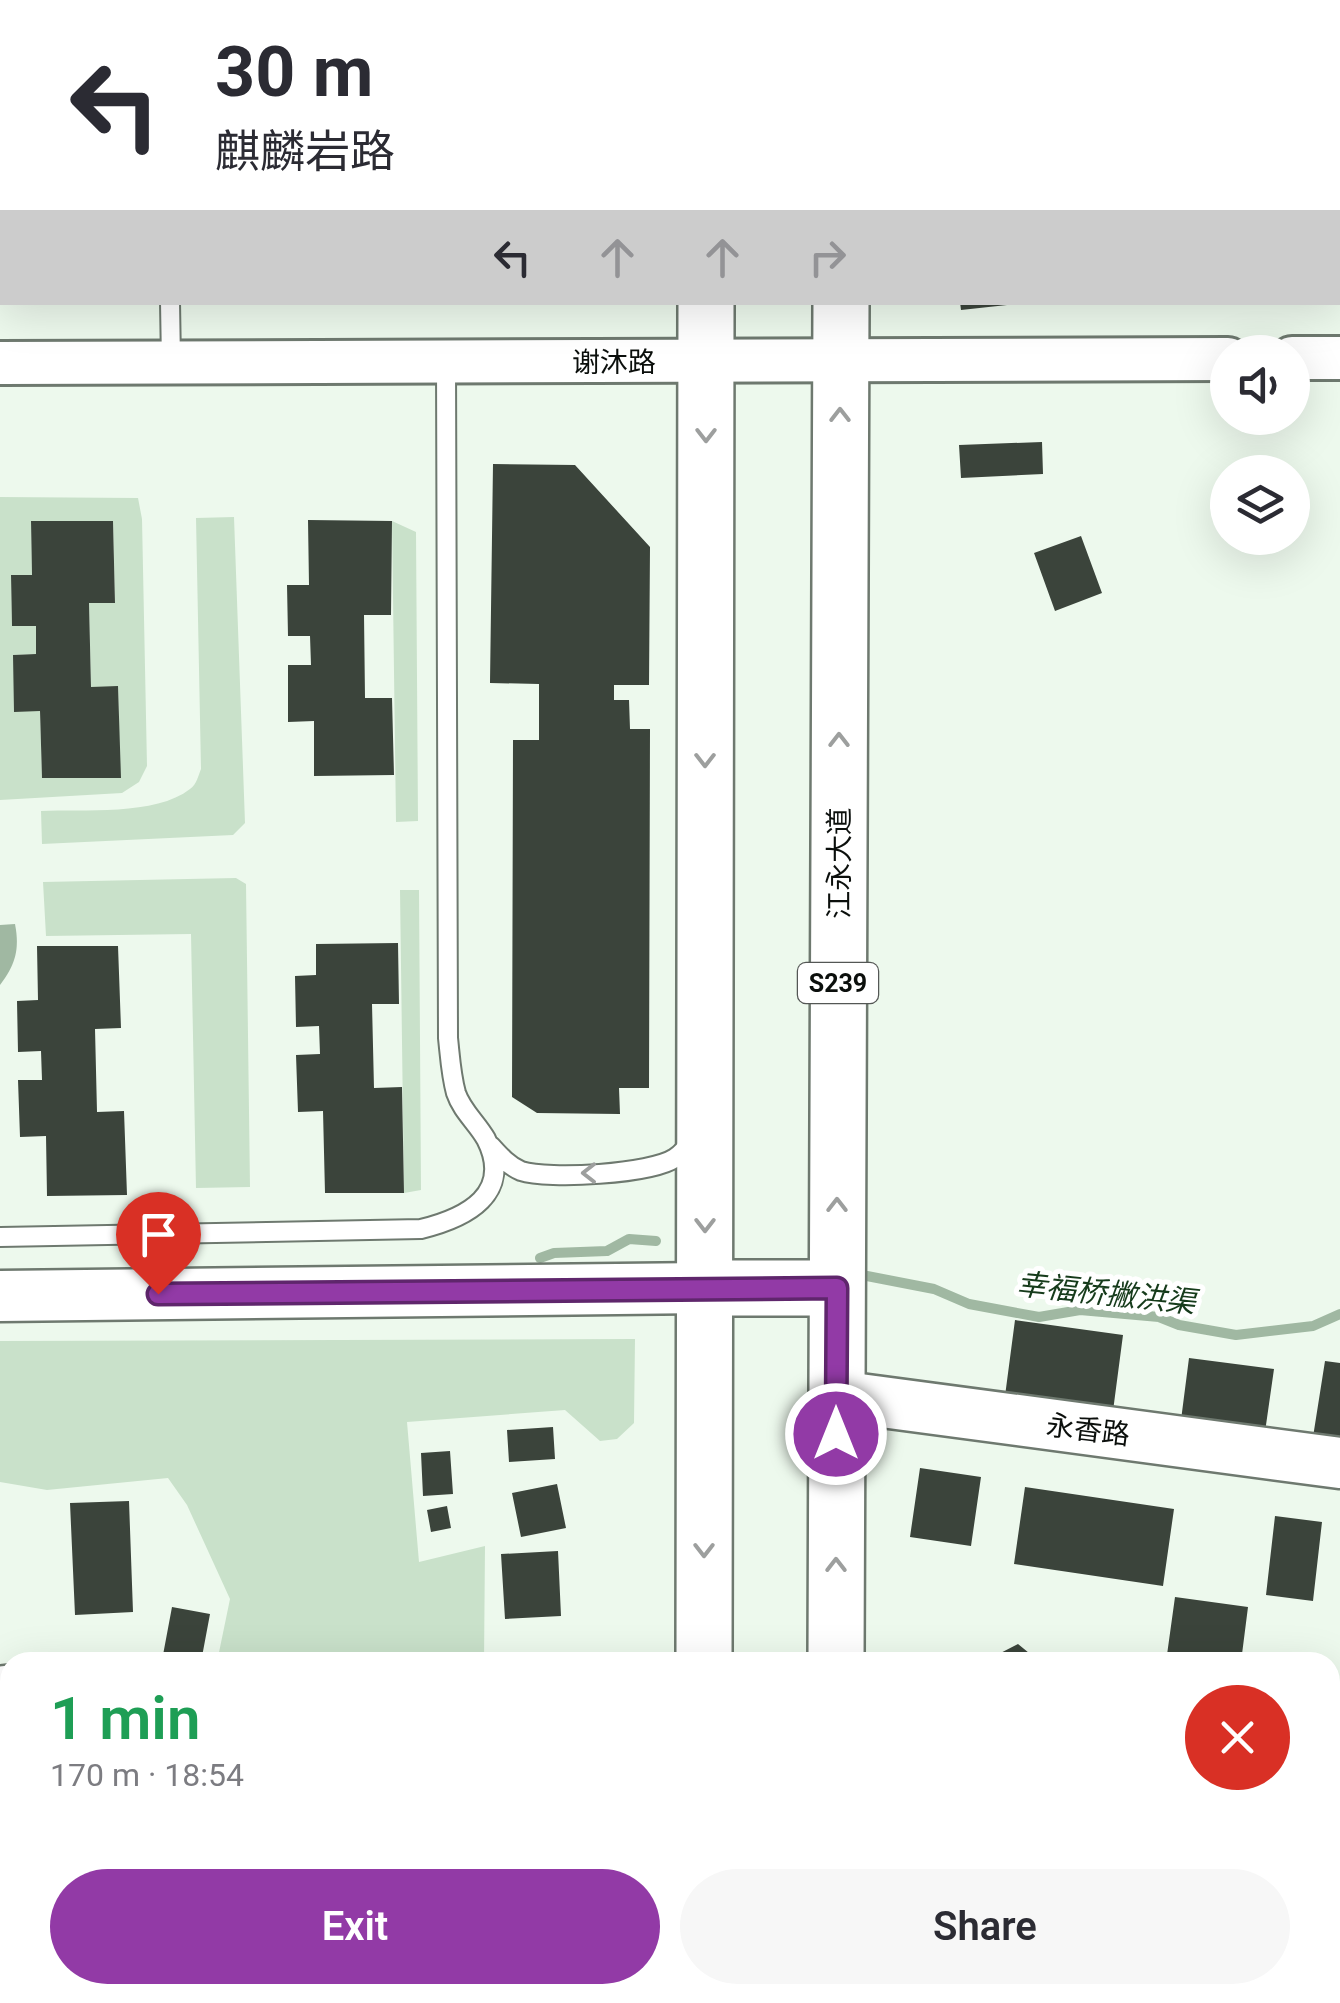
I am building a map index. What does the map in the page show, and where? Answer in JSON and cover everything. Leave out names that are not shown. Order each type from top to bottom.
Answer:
[{"type":"main road","points":[[704,1652],[706,305]]},
{"type":"main road","name":"江永大道","points":[[836,1652],[841,305]]},
{"type":"main road","points":[[0,1296],[837,1288]]},
{"type":"main road","name":"永香路","points":[[837,1396],[1340,1463]]},
{"type":"street","points":[[1310,358],[1340,358]]},
{"type":"street","name":"谢沐路","points":[[0,363],[1210,359]]},
{"type":"lane","points":[[170,305],[171,363]]},
{"type":"lane","points":[[446,362],[448,1038],[457,1095],[488,1142],[505,1161],[521,1170],[620,1173],[654,1167],[676,1158],[692,1140],[705,1088]]},
{"type":"lane","points":[[0,1237],[421,1229],[471,1212],[491,1188],[493,1161],[488,1142]]},
{"type":"shaded area","points":[[0,497],[138,498],[142,519],[147,766],[139,782],[122,793],[0,800]],"holes":[[[31,521],[113,521],[115,602],[89,603],[91,687],[118,687],[120,778],[42,778],[40,711],[13,655],[36,654],[36,626],[12,626],[11,576],[32,575]]]},
{"type":"shaded area","points":[[234,517],[245,823],[233,835],[42,844],[41,811],[158,804],[176,798],[196,782],[201,769],[196,518]]},
{"type":"shaded area","points":[[392,521],[416,532],[418,821],[396,822]]},
{"type":"shaded area","points":[[236,878],[246,884],[250,1187],[196,1188],[191,934],[46,936],[43,882]]},
{"type":"shaded area","points":[[400,890],[419,890],[421,1190],[404,1193]]},
{"type":"shaded area","points":[[15,924],[15,957],[0,985],[0,925]]},
{"type":"shaded area","points":[[635,1339],[634,1423],[617,1439],[600,1441],[565,1410],[407,1422],[419,1562],[485,1546],[484,1652],[219,1652],[230,1599],[187,1505],[168,1478],[47,1490],[0,1482],[0,1341]]},
{"type":"building","points":[[960,305],[1007,305],[961,310]]},
{"type":"building","points":[[1042,442],[1043,474],[961,478],[959,445]]},
{"type":"building","points":[[493,464],[575,465],[650,547],[649,685],[614,685],[614,700],[629,700],[630,729],[650,729],[649,1088],[619,1088],[620,1114],[537,1113],[512,1097],[513,740],[539,740],[539,684],[490,683]]},
{"type":"building","points":[[308,520],[392,521],[391,615],[364,615],[365,698],[392,698],[394,775],[314,776],[314,721],[288,722],[288,665],[311,665],[310,636],[288,636],[287,585],[309,585]]},
{"type":"building","points":[[31,521],[113,521],[115,603],[89,603],[91,687],[118,686],[121,778],[42,778],[40,711],[14,712],[13,655],[36,654],[36,626],[12,626],[11,575],[32,575]]},
{"type":"building","points":[[1081,536],[1102,593],[1055,611],[1034,553]]},
{"type":"building","points":[[398,943],[399,1004],[372,1004],[374,1088],[402,1087],[404,1193],[325,1193],[323,1111],[298,1112],[296,1055],[320,1054],[319,1026],[296,1027],[295,976],[316,975],[316,944]]},
{"type":"building","points":[[37,946],[118,946],[121,1028],[95,1029],[97,1112],[124,1111],[127,1195],[47,1196],[46,1136],[20,1137],[18,1080],[42,1080],[41,1051],[18,1052],[17,1001],[38,1000]]},
{"type":"building","points":[[1015,1320],[1123,1335],[1113,1411],[1005,1396]]},
{"type":"building","points":[[1189,1358],[1274,1369],[1265,1432],[1181,1420]]},
{"type":"building","points":[[1325,1361],[1340,1363],[1340,1441],[1313,1437]]},
{"type":"building","points":[[553,1427],[555,1459],[509,1462],[507,1430]]},
{"type":"building","points":[[450,1451],[453,1494],[423,1496],[421,1453]]},
{"type":"building","points":[[920,1468],[981,1477],[971,1546],[910,1537]]},
{"type":"building","points":[[557,1484],[566,1528],[521,1537],[512,1493]]},
{"type":"building","points":[[1025,1487],[1174,1509],[1163,1586],[1014,1564]]},
{"type":"building","points":[[129,1501],[133,1612],[75,1615],[70,1503]]},
{"type":"building","points":[[447,1506],[451,1528],[431,1532],[427,1510]]},
{"type":"building","points":[[1275,1516],[1322,1522],[1313,1601],[1266,1595]]},
{"type":"building","points":[[558,1551],[561,1616],[505,1619],[501,1554]]},
{"type":"building","points":[[1175,1597],[1248,1607],[1242,1652],[1167,1652]]},
{"type":"building","points":[[172,1607],[210,1614],[203,1652],[164,1652]]},
{"type":"building","points":[[1018,1644],[1028,1652],[1002,1652]]},
{"type":"waterway","name":"幸福桥撇洪渠","points":[[540,1258],[554,1253],[607,1251],[629,1239],[656,1241]]},
{"type":"waterway","name":"幸福桥撇洪渠","points":[[867,1276],[934,1289],[969,1304],[1039,1317],[1080,1310],[1159,1317],[1179,1325],[1236,1335],[1313,1326],[1340,1314]]},
{"type":"route","points":[[158,1294],[837,1288],[836,1434]]}]
